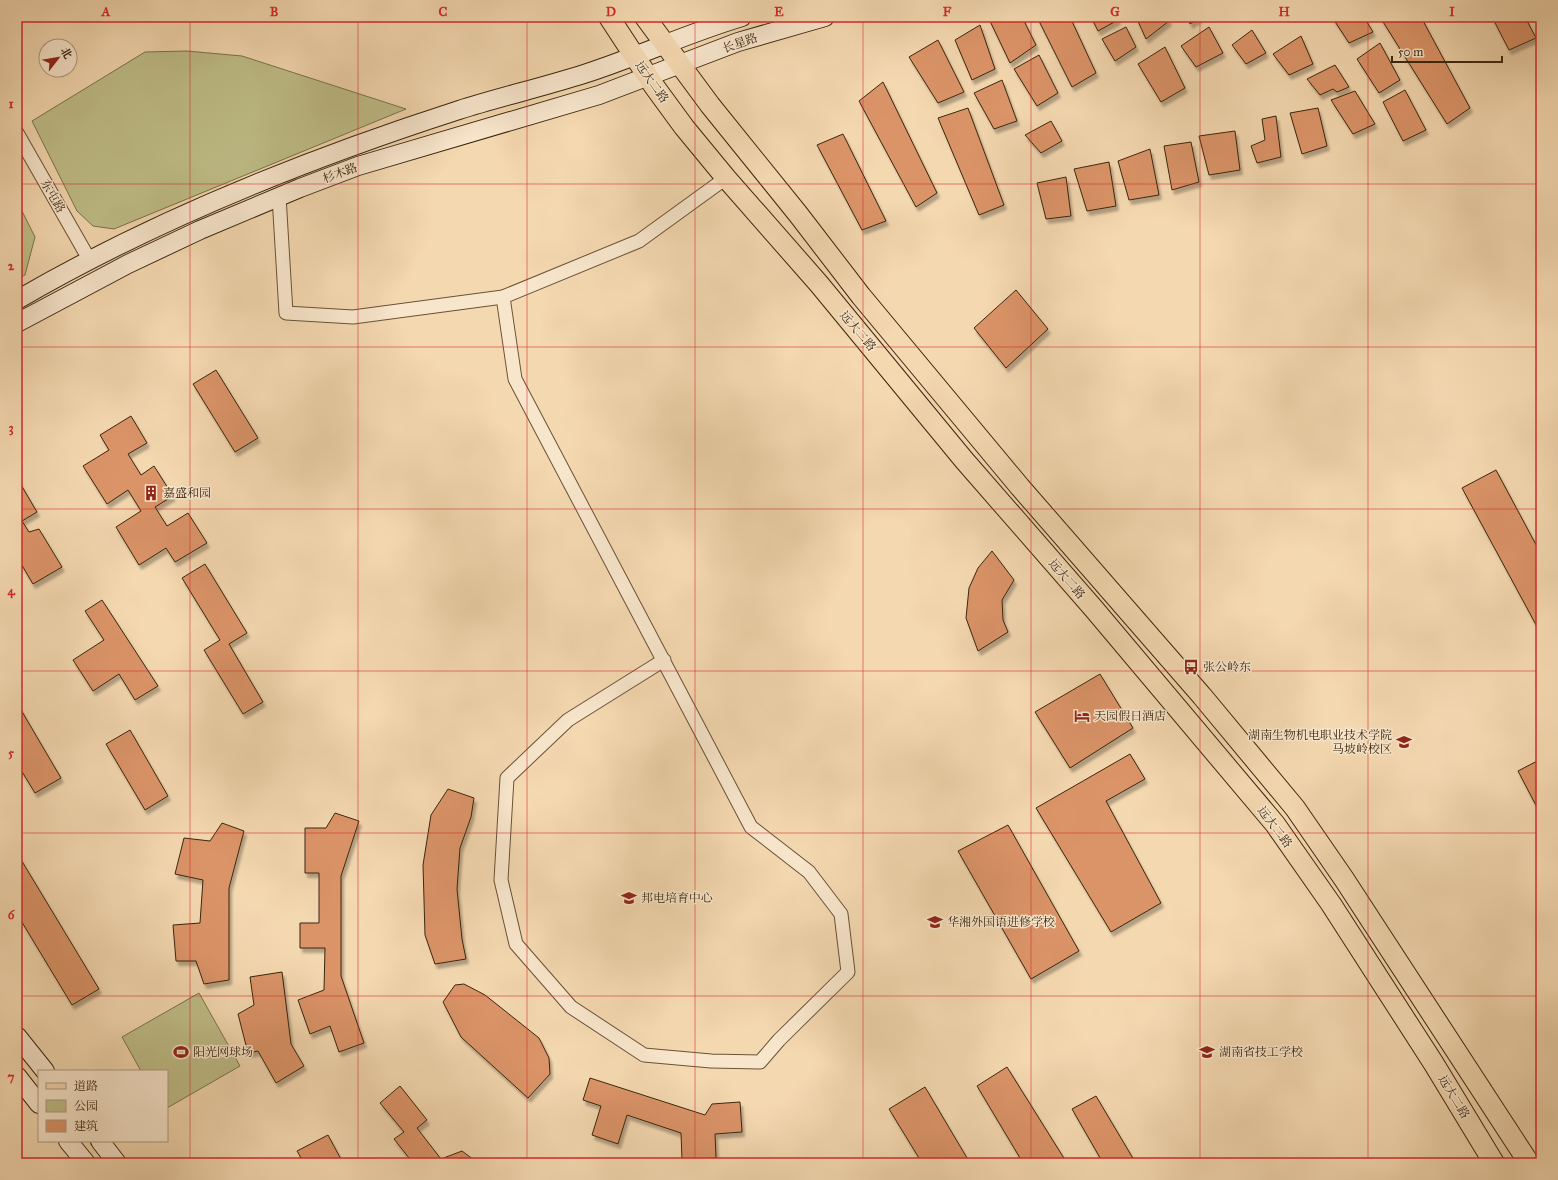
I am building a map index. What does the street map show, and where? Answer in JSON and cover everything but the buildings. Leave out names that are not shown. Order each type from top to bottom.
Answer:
[{"type":"main road","name":"远大二路","points":[[609,17],[648,77],[684,127],[726,178],[819,284],[964,460],[1094,609],[1275,824],[1331,904],[1434,1064],[1494,1163]]},
{"type":"main road","name":"远大二路","points":[[645,17],[680,66],[861,296],[1020,487],[1202,696],[1295,808],[1344,879],[1529,1163]]},
{"type":"main road","name":"长星路","points":[[664,45],[742,17]]},
{"type":"main road","name":"长星路","points":[[680,66],[738,42],[825,17]]},
{"type":"main road","name":"杉木路","points":[[17,300],[89,259],[227,195],[370,140],[461,109],[584,74],[664,45]]},
{"type":"main road","name":"杉木路","points":[[17,324],[128,264],[200,230],[279,196],[358,166],[599,95],[680,66]]},
{"type":"main road","points":[[17,1036],[43,1070]]},
{"type":"main road","points":[[17,1076],[38,1103]]},
{"type":"main road","points":[[69,1142],[86,1163]]},
{"type":"main road","points":[[101,1142],[113,1162]]},
{"type":"street","name":"东屯路","points":[[17,133],[89,259]]},
{"type":"street","points":[[279,196],[286,313],[353,317],[503,297],[639,241],[726,178]]},
{"type":"street","points":[[503,297],[515,378],[664,660],[751,827],[809,872],[841,914],[848,972],[779,1040],[760,1062],[710,1061],[644,1055],[571,1007],[516,944],[514,936],[501,880],[507,778],[568,720],[664,660]]},
{"type":"green space","points":[[187,51],[242,56],[406,109],[114,229],[93,226],[77,211],[32,121],[145,52]]},
{"type":"green space","points":[[17,201],[35,237],[25,275],[17,279]]},
{"type":"green space","name":"阳光网球场","points":[[199,993],[240,1066],[168,1107],[168,1070],[140,1070],[122,1037]]},
{"type":"place","name":"嘉盛和园","points":[[151,493]]},
{"type":"place","name":"张公岭东","points":[[1191,667]]},
{"type":"place","name":"天园假日酒店","points":[[1082,716]]},
{"type":"place","name":"湖南生物机电职业技术学院 马坡岭校区","points":[[1404,742]]},
{"type":"place","name":"邦电培育中心","points":[[629,898]]},
{"type":"place","name":"华湘外国语进修学校","points":[[935,922]]},
{"type":"place","name":"阳光网球场","points":[[181,1052]]},
{"type":"place","name":"湖南省技工学校","points":[[1207,1052]]}]
